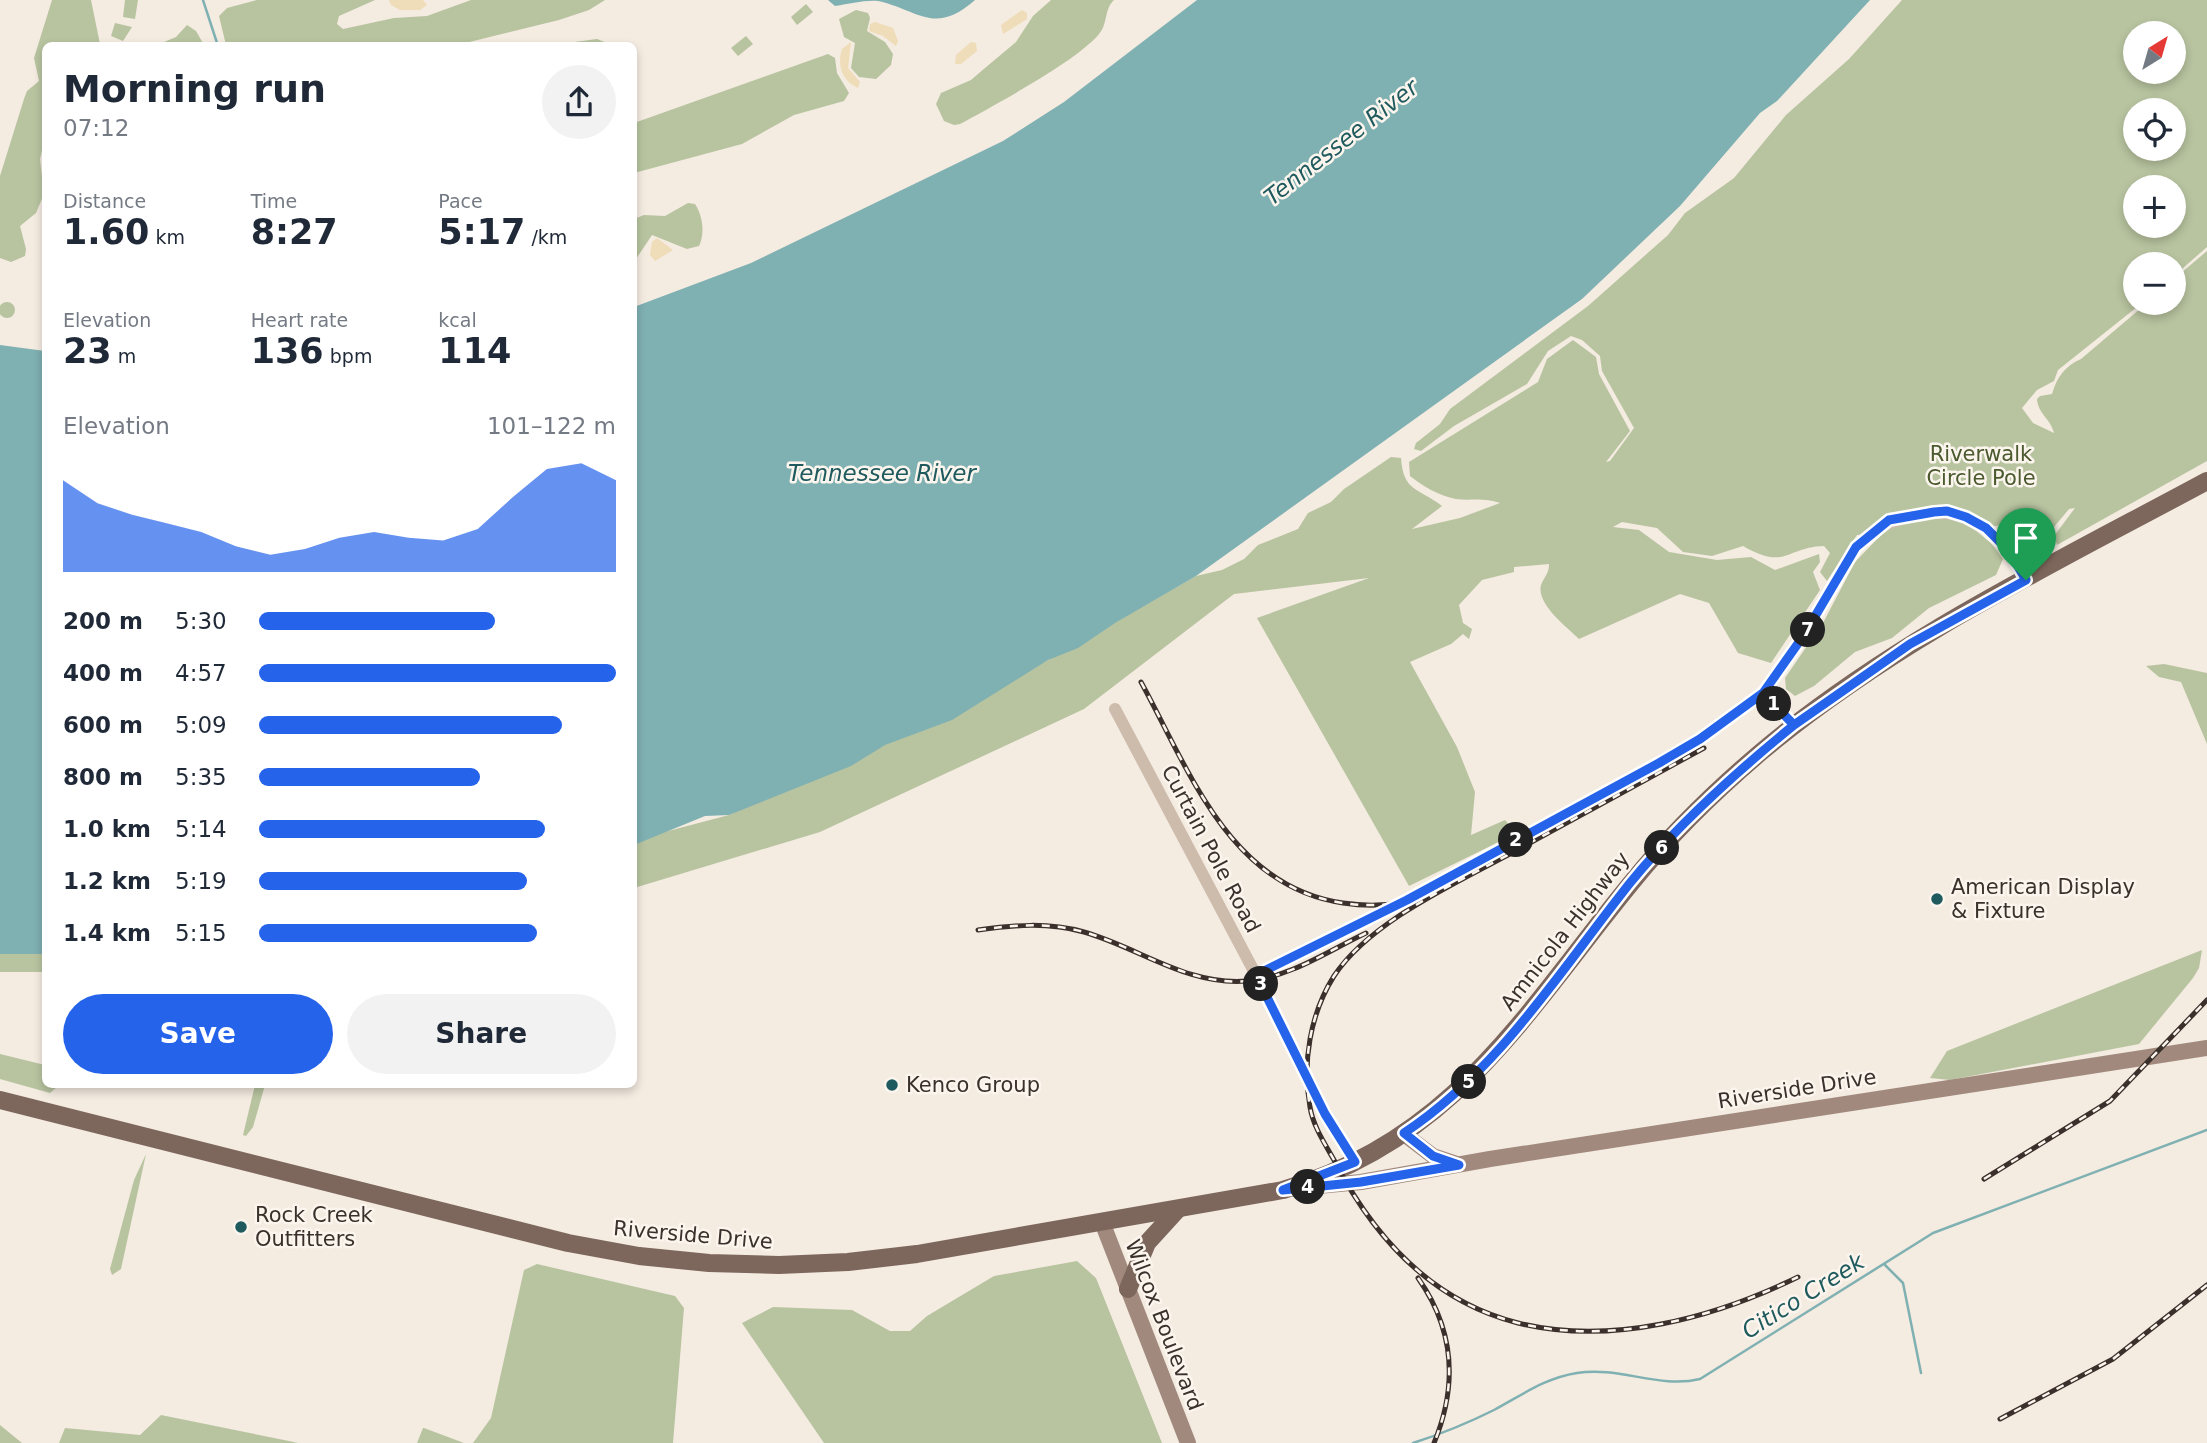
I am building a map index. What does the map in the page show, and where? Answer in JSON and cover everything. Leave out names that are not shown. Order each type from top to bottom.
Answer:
[{"type":"main road","name":"Amnicola Highway","points":[[1385,1144],[1438,1109],[1475,1076],[1672,836],[1714,794],[1794,725],[1910,644],[2207,481]]},
{"type":"main road","name":"Riverside Drive","points":[[0,1100],[568,1243],[674,1260],[744,1265],[848,1262],[917,1254],[1283,1190],[1355,1162],[1385,1144]]},
{"type":"main road","points":[[1128,1289],[1147,1242],[1178,1209]]},
{"type":"street","points":[[1256,975],[1407,900],[1700,739],[1763,693],[1804,635],[1856,547],[1889,520],[1947,511],[1966,517],[1986,528],[2009,551],[2026,580]]},
{"type":"street","points":[[1763,693],[1794,725]]},
{"type":"street","name":"Curtain Pole Road","points":[[1115,709],[1256,975],[1325,1114],[1355,1162]]},
{"type":"street","name":"Riverside Drive","points":[[1283,1190],[1361,1182],[2207,1048]]},
{"type":"street","points":[[1404,1133],[1433,1156],[1459,1165]]},
{"type":"street","name":"Wilcox Boulevard","points":[[1102,1222],[1188,1443]]},
{"type":"green space","points":[[52,0],[91,0],[100,42],[42,42],[42,199],[36,213],[20,226],[26,249],[25,256],[11,262],[0,258],[0,176],[27,91],[39,81],[34,58]]},
{"type":"green space","points":[[125,0],[138,0],[135,19],[123,17]]},
{"type":"green space","points":[[257,0],[375,0],[339,16],[337,24],[343,29],[394,18],[427,16],[471,0],[605,0],[589,10],[559,20],[469,42],[225,42],[219,16],[227,8]]},
{"type":"green space","points":[[1051,0],[1114,0],[1099,34],[1073,57],[960,124],[944,121],[936,104],[941,93],[971,80],[1016,42],[1033,16]]},
{"type":"green space","name":"Riverwalk Circle Pole","points":[[1902,0],[2207,0],[2207,247],[2186,265],[2186,252],[2123,252],[2123,315],[2127,315],[2058,370],[2054,381],[2037,390],[2022,408],[2033,423],[2054,433],[2037,399],[2052,394],[2056,382],[2066,369],[2133,315],[2186,315],[2186,269],[2207,251],[2207,461],[2057,545],[2054,536],[2075,508],[2069,509],[2049,533],[2047,551],[2037,557],[2022,551],[2003,536],[2002,525],[1974,529],[1992,544],[2003,559],[1996,575],[1929,608],[1892,638],[1855,652],[1814,686],[1795,696],[1786,689],[1785,678],[1824,621],[1855,562],[1882,534],[1857,535],[1827,581],[1820,572],[1830,553],[1824,546],[1811,547],[1785,556],[1768,557],[1743,546],[1712,556],[1683,552],[1657,528],[1622,522],[1613,527],[1639,530],[1669,552],[1717,560],[1751,557],[1775,570],[1819,554],[1820,562],[1813,572],[1820,590],[1771,663],[1738,653],[1709,603],[1680,594],[1579,639],[1543,600],[1541,585],[1549,564],[1514,567],[1514,572],[1482,580],[1459,605],[1463,623],[1472,629],[1469,639],[1463,634],[1451,644],[1410,662],[1457,747],[1475,792],[1471,835],[1505,820],[1517,833],[1409,886],[1257,618],[1369,578],[1234,594],[1084,709],[820,832],[637,887],[637,839],[729,815],[1048,660],[1196,576],[1222,570],[1244,559],[1258,545],[1298,529],[1308,513],[1331,502],[1344,489],[1391,457],[1401,458],[1405,477],[1414,488],[1442,506],[1412,529],[1460,518],[1500,503],[1456,499],[1437,493],[1410,476],[1409,462],[1538,382],[1547,359],[1573,340],[1596,357],[1599,374],[1630,431],[1606,462],[1610,461],[1634,428],[1602,371],[1600,356],[1582,340],[1571,336],[1548,351],[1527,384],[1454,426],[1421,451],[1414,449],[1416,443],[1440,424],[1450,409],[1588,306],[1668,235],[1685,213],[1734,178],[1786,115],[1849,59]]},
{"type":"green space","points":[[806,4],[813,12],[797,25],[791,17]]},
{"type":"green space","points":[[856,10],[868,13],[870,18],[867,31],[885,42],[893,54],[891,65],[876,79],[859,77],[851,68],[855,43],[844,37],[839,19]]},
{"type":"green space","points":[[115,23],[132,27],[123,41],[111,36]]},
{"type":"green space","points":[[187,25],[196,31],[202,42],[164,42],[176,37]]},
{"type":"green space","points":[[746,36],[753,44],[738,56],[731,48]]},
{"type":"green space","points":[[597,39],[604,42],[574,42]]},
{"type":"green space","points":[[828,54],[835,58],[837,73],[849,93],[844,101],[794,115],[742,144],[637,172],[637,122]]},
{"type":"green space","points":[[688,203],[695,204],[701,219],[702,236],[699,246],[687,249],[652,235],[637,258],[637,218],[644,215],[665,216]]},
{"type":"green space","points":[[7,302],[13,304],[13,316],[7,318],[1,316],[-1,310],[1,304]]},
{"type":"green space","points":[[2164,664],[2207,673],[2207,744],[2181,682],[2159,677],[2146,666]]},
{"type":"green space","points":[[42,936],[42,972],[0,972],[0,939]]},
{"type":"green space","points":[[2202,950],[2199,968],[2193,978],[2139,1044],[1950,1080],[1930,1078],[1947,1051]]},
{"type":"green space","points":[[0,1054],[42,1064],[42,1088],[56,1088],[50,1093],[0,1079]]},
{"type":"green space","points":[[254,1088],[264,1088],[253,1127],[246,1136],[243,1135]]},
{"type":"green space","points":[[146,1154],[121,1269],[112,1275],[110,1269],[134,1180]]},
{"type":"green space","points":[[1077,1261],[1096,1278],[1162,1443],[824,1443],[742,1323],[773,1307],[852,1310],[890,1331],[910,1331],[927,1316],[994,1276]]},
{"type":"green space","points":[[537,1264],[675,1296],[684,1308],[673,1443],[473,1443],[491,1418],[524,1270]]},
{"type":"green space","points":[[161,1415],[298,1443],[59,1443],[65,1428],[140,1435]]},
{"type":"green space","points":[[0,1425],[22,1443],[0,1443]]},
{"type":"green space","points":[[424,1428],[464,1443],[417,1443]]},
{"type":"sand","points":[[389,0],[423,0],[427,5],[420,10],[400,10],[391,5]]},
{"type":"sand","points":[[1022,10],[1027,13],[1027,19],[1003,34],[1001,25]]},
{"type":"sand","points":[[875,22],[893,28],[898,41],[896,46],[883,36],[869,31],[870,24]]},
{"type":"sand","points":[[851,42],[848,68],[860,82],[858,88],[845,77],[840,61],[842,49]]},
{"type":"sand","points":[[971,42],[976,43],[977,51],[961,64],[955,64],[956,55]]},
{"type":"sand","points":[[657,238],[673,250],[655,261],[650,255],[652,242]]},
{"type":"water","points":[[828,0],[975,0],[961,11],[937,19],[878,1],[835,6]]},
{"type":"water","name":"Tennessee River","points":[[1197,0],[1870,0],[1777,101],[1760,113],[1680,206],[1582,299],[1196,576],[1078,648],[1048,660],[952,720],[885,745],[851,766],[729,815],[705,816],[637,844],[637,306],[751,263],[1003,141],[1064,102]]},
{"type":"water","points":[[0,345],[42,351],[42,954],[0,954]]},
{"type":"waterway","points":[[203,0],[217,42]]},
{"type":"waterway","name":"Citico Creek","points":[[1413,1443],[1474,1419],[1565,1375],[1608,1372],[1654,1380],[1700,1379],[1933,1233],[2207,1130]]},
{"type":"waterway","points":[[1885,1265],[1903,1283],[1921,1373]]},
{"type":"railway","points":[[1141,682],[1196,786],[1218,820],[1242,849],[1271,874],[1304,893],[1343,903],[1386,904],[1427,894]]},
{"type":"railway","points":[[1704,748],[1443,889],[1370,937],[1334,976],[1319,1006],[1308,1056],[1310,1107],[1320,1135],[1350,1188],[1386,1239],[1432,1282],[1487,1313],[1518,1323],[1553,1329],[1625,1329],[1697,1316],[1766,1292],[1798,1277]]},
{"type":"railway","points":[[978,930],[1031,925],[1071,929],[1105,939],[1184,972],[1225,981],[1263,979],[1294,969],[1366,933]]},
{"type":"railway","points":[[1984,1179],[2110,1101],[2207,1000]]},
{"type":"railway","points":[[1418,1278],[1439,1317],[1448,1358],[1447,1400],[1434,1443]]},
{"type":"railway","points":[[2000,1419],[2113,1359],[2207,1285]]},
{"type":"place","name":"American Display & Fixture","points":[[1937,899]]},
{"type":"place","name":"Kenco Group","points":[[892,1085]]},
{"type":"place","name":"Rock Creek Outfitters","points":[[241,1227]]},
{"type":"route","points":[[2026,580],[1910,644],[1794,725],[1763,693],[1700,739],[1659,763],[1407,900],[1256,975],[1325,1114],[1355,1162],[1321,1178],[1283,1190],[1361,1182],[1459,1165],[1433,1156],[1404,1133],[1438,1109],[1482,1069],[1632,881],[1672,836],[1714,794],[1794,725],[1763,693],[1804,635],[1856,547],[1889,520],[1947,511],[1986,528],[2009,551],[2026,580]]}]
